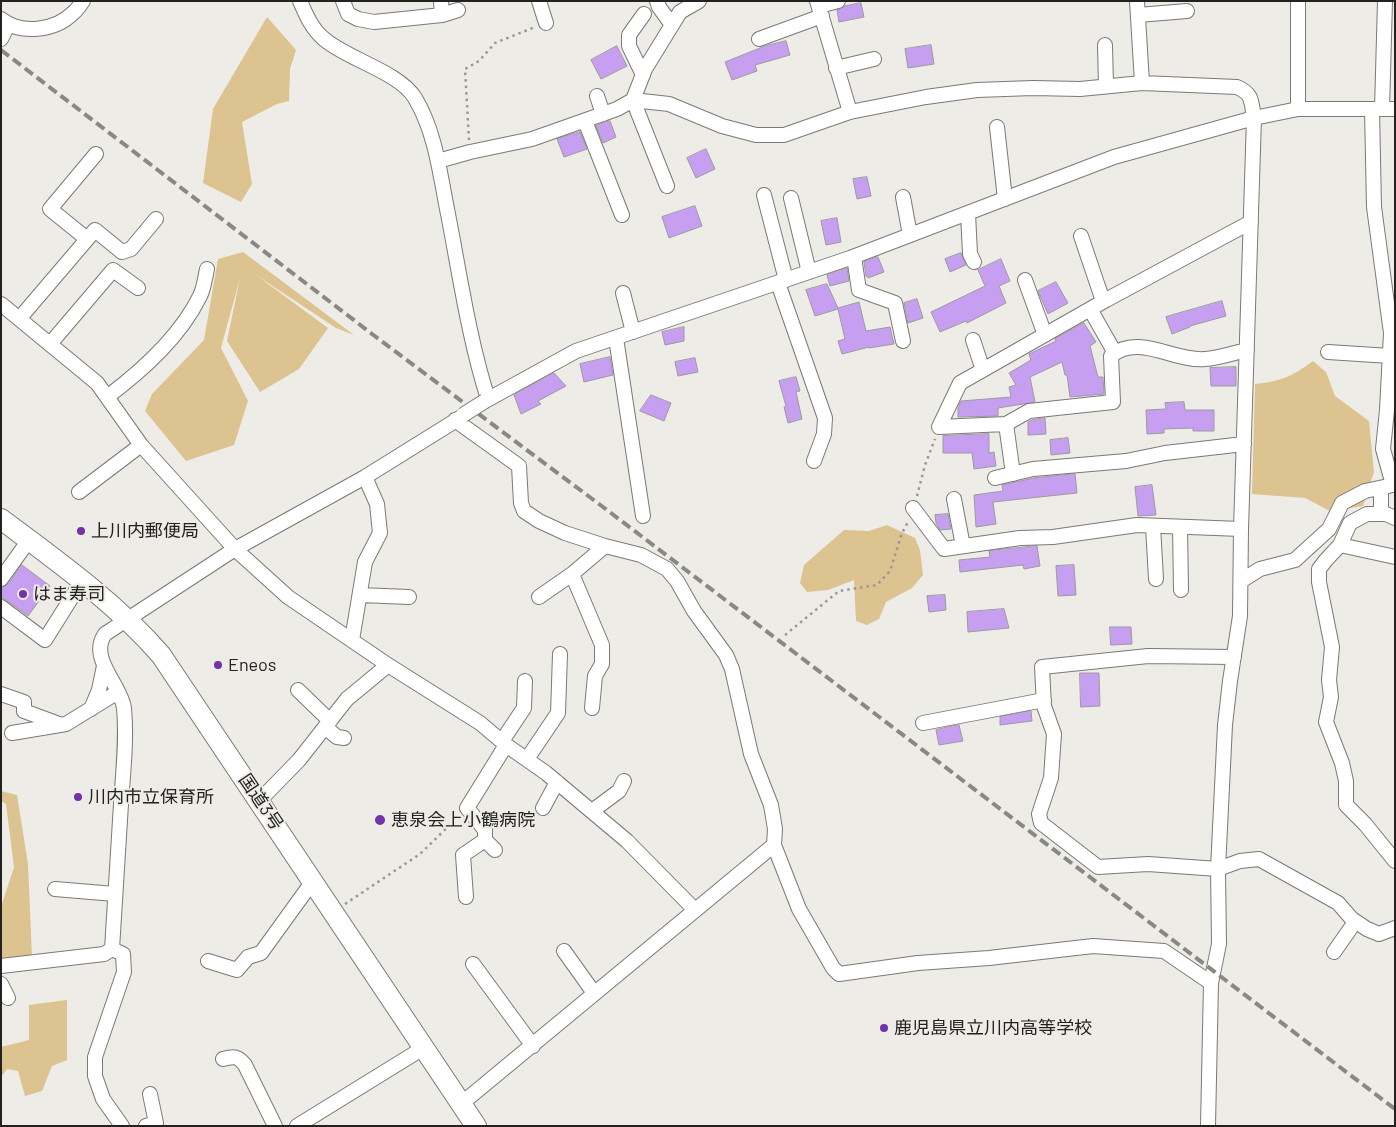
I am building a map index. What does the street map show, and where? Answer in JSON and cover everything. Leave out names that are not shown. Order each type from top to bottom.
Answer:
[{"type":"highway","name":"国道3号","points":[[1,519],[129,619],[161,655],[425,1047],[468,1119]]},
{"type":"street","points":[[1,39],[5,22],[32,30],[55,25],[73,14],[83,1]]},
{"type":"street","points":[[300,1],[312,28],[324,40],[400,83],[414,97],[428,123],[438,162],[475,357],[486,400]]},
{"type":"street","points":[[343,1],[348,14],[358,19],[374,22],[441,8],[458,10]]},
{"type":"street","points":[[539,1],[546,23]]},
{"type":"street","points":[[657,1],[658,6],[672,25]]},
{"type":"street","points":[[667,186],[633,100],[643,75],[680,12],[699,1]]},
{"type":"street","points":[[759,39],[819,8],[838,1]]},
{"type":"street","points":[[1298,1],[1298,109]]},
{"type":"street","points":[[1381,514],[1387,486],[1383,449],[1391,332],[1374,207],[1383,109],[1385,1]]},
{"type":"street","points":[[819,8],[850,112]]},
{"type":"street","points":[[1142,83],[1137,8],[1187,11]]},
{"type":"street","points":[[643,75],[629,46],[629,34],[644,14]]},
{"type":"street","points":[[1105,45],[1106,86]]},
{"type":"street","points":[[836,68],[874,59]]},
{"type":"street","points":[[438,162],[470,152],[532,139],[617,109],[633,100],[669,104],[722,126],[756,135],[784,135],[850,112],[926,97],[977,90],[1080,89],[1142,83],[1237,86],[1247,91],[1250,96],[1254,118],[1240,616],[1225,725],[1218,869],[1220,944],[1211,983],[1208,1126]]},
{"type":"street","points":[[597,96],[603,114]]},
{"type":"street","points":[[112,949],[125,741],[123,706],[104,666],[101,654],[101,639],[104,634],[235,549],[365,478],[486,400],[576,351],[854,257],[1114,157],[1254,118],[1298,109],[1383,109]]},
{"type":"street","points":[[585,121],[622,215]]},
{"type":"street","points":[[997,127],[1005,199]]},
{"type":"street","points":[[87,239],[50,209],[96,154]]},
{"type":"street","points":[[764,195],[782,281],[825,418],[824,434],[814,461]]},
{"type":"street","points":[[903,197],[910,235]]},
{"type":"street","points":[[791,198],[809,272]]},
{"type":"street","points":[[968,213],[970,254],[974,262]]},
{"type":"street","points":[[19,318],[95,230],[122,252],[131,249],[156,219]]},
{"type":"street","points":[[1247,350],[1204,360],[1185,358],[1144,347],[1128,348],[1111,356],[1113,402],[1029,411],[1006,424],[939,427],[960,383],[1103,301],[1251,222]]},
{"type":"street","points":[[1081,236],[1103,301]]},
{"type":"street","points":[[854,257],[860,290],[896,303],[903,341]]},
{"type":"street","points":[[50,344],[113,270],[138,288]]},
{"type":"street","points":[[107,398],[131,379],[178,331],[201,294],[207,270]]},
{"type":"street","points":[[1025,280],[1045,335]]},
{"type":"street","points":[[623,293],[633,332]]},
{"type":"street","points":[[890,301],[904,297]]},
{"type":"street","points":[[1,304],[96,384],[141,445],[235,549],[288,597],[388,666],[480,723],[527,759],[627,841],[694,910]]},
{"type":"street","points":[[1090,309],[1115,353]]},
{"type":"street","points":[[616,338],[643,516]]},
{"type":"street","points":[[973,340],[983,370]]},
{"type":"street","points":[[1328,352],[1390,356]]},
{"type":"street","points":[[459,418],[519,466],[521,503],[524,511],[530,516],[565,533],[641,555],[667,569],[677,582],[694,611],[726,655],[732,669],[751,754],[771,805],[775,829],[774,845],[799,909],[833,968],[840,974],[918,963],[989,958],[1092,946],[1164,950],[1211,983]]},
{"type":"street","points":[[1006,424],[1013,474]]},
{"type":"street","points":[[995,478],[1033,469],[1126,461],[1165,453],[1244,444]]},
{"type":"street","points":[[79,492],[141,445]]},
{"type":"street","points":[[352,640],[365,562],[380,533],[377,504],[365,478]]},
{"type":"street","points":[[1241,581],[1260,569],[1295,560],[1329,529],[1342,502],[1366,491],[1387,486]]},
{"type":"street","points":[[954,499],[963,546]]},
{"type":"street","points":[[913,508],[944,549],[1020,538],[1053,537],[1137,525],[1241,529]]},
{"type":"street","points":[[1395,518],[1386,514],[1367,514],[1350,523],[1340,545],[1319,569],[1319,582],[1332,647],[1329,680],[1331,697],[1326,722],[1342,763],[1346,781],[1346,805],[1365,824],[1395,861]]},
{"type":"street","points":[[1153,526],[1156,579]]},
{"type":"street","points":[[1180,527],[1181,590]]},
{"type":"street","points":[[1,579],[29,540]]},
{"type":"street","points":[[1340,545],[1395,557]]},
{"type":"street","points":[[539,597],[572,574],[605,546]]},
{"type":"street","points":[[572,574],[602,645],[602,664],[595,676],[592,708]]},
{"type":"street","points":[[1,607],[45,640],[82,581]]},
{"type":"street","points":[[360,595],[409,597]]},
{"type":"street","points":[[527,759],[558,713],[560,654]]},
{"type":"street","points":[[1234,657],[1148,656],[1042,667],[1044,706],[1054,734],[1052,778],[1039,814],[1041,822],[1098,867],[1148,864],[1218,869],[1240,860],[1259,859],[1338,903],[1356,922],[1367,929],[1379,934],[1395,928]]},
{"type":"street","points":[[91,709],[99,690],[104,666]]},
{"type":"street","points":[[260,800],[299,760],[347,699],[388,666]]},
{"type":"street","points":[[466,897],[463,855],[490,845],[485,830],[467,808],[524,708],[525,681]]},
{"type":"street","points":[[298,690],[337,737],[344,738]]},
{"type":"street","points":[[12,733],[66,724],[118,692]]},
{"type":"street","points":[[1,694],[24,702],[24,711],[62,725]]},
{"type":"street","points":[[924,723],[1044,700]]},
{"type":"street","points":[[592,811],[619,791],[624,781]]},
{"type":"street","points":[[543,808],[556,782]]},
{"type":"street","points":[[468,1119],[533,1046],[594,993],[774,845]]},
{"type":"street","points":[[208,960],[237,970],[248,957],[260,953],[313,881]]},
{"type":"street","points":[[56,889],[115,894]]},
{"type":"street","points":[[1334,952],[1356,922]]},
{"type":"street","points":[[1,966],[104,954],[112,949]]},
{"type":"street","points":[[112,949],[123,954],[124,972],[95,1057],[95,1076],[104,1099],[122,1126]]},
{"type":"street","points":[[564,951],[594,993]]},
{"type":"street","points":[[473,964],[533,1046]]},
{"type":"street","points":[[1,984],[8,998]]},
{"type":"street","points":[[297,1126],[425,1047]]},
{"type":"street","points":[[224,1058],[233,1056],[239,1058],[245,1064],[274,1126]]},
{"type":"street","points":[[146,1126],[156,1123],[150,1094]]},
{"type":"path","points":[[470,152],[465,69],[479,61],[495,43],[546,23]]},
{"type":"path","points":[[786,635],[839,591],[877,585],[890,572],[939,427]]},
{"type":"path","points":[[334,912],[420,854],[467,808]]},
{"type":"shaded area","points":[[267,17],[296,50],[290,69],[289,101],[277,104],[242,122],[252,184],[241,202],[203,183],[213,109]]},
{"type":"shaded area","points":[[243,252],[354,335],[336,328],[256,275],[328,328],[299,369],[260,392],[227,341],[240,278],[221,348],[248,401],[234,445],[186,461],[145,411],[152,394],[204,340],[218,259]]},
{"type":"shaded area","points":[[1313,361],[1326,372],[1335,396],[1369,421],[1374,472],[1363,506],[1330,511],[1305,498],[1252,494],[1255,384],[1286,377]]},
{"type":"shaded area","points":[[887,525],[915,538],[920,550],[923,575],[912,588],[886,602],[879,619],[867,625],[856,621],[854,580],[828,590],[807,592],[800,583],[804,565],[844,530],[869,531]]},
{"type":"shaded area","points":[[1,791],[17,795],[28,864],[32,957],[1,959],[1,907],[14,867],[6,804],[1,801]]},
{"type":"shaded area","points":[[67,1000],[67,1060],[52,1066],[42,1091],[25,1096],[18,1071],[7,1069],[1,1077],[1,1047],[29,1040],[29,1005]]},
{"type":"building","points":[[861,3],[864,17],[839,22],[837,10],[845,6]]},
{"type":"building","points":[[786,41],[790,55],[755,65],[757,71],[732,80],[725,62],[765,46]]},
{"type":"building","points":[[931,45],[934,64],[908,68],[905,49]]},
{"type":"building","points":[[617,46],[627,66],[601,79],[591,60]]},
{"type":"building","points":[[610,121],[616,137],[603,143],[596,126]]},
{"type":"building","points":[[580,132],[587,149],[564,157],[557,139]]},
{"type":"building","points":[[706,149],[715,169],[696,178],[687,158]]},
{"type":"building","points":[[867,177],[871,196],[857,199],[853,179]]},
{"type":"building","points":[[695,206],[702,226],[669,238],[662,217]]},
{"type":"building","points":[[837,218],[841,242],[826,245],[821,221]]},
{"type":"building","points":[[961,253],[966,265],[950,272],[945,259]]},
{"type":"building","points":[[878,257],[884,272],[868,278],[864,262]]},
{"type":"building","points":[[1001,259],[1010,281],[999,286],[1006,303],[967,323],[966,321],[940,332],[931,312],[985,286],[978,270]]},
{"type":"building","points":[[847,268],[849,281],[830,286],[827,275]]},
{"type":"building","points":[[1056,282],[1068,303],[1048,314],[1038,291]]},
{"type":"building","points":[[827,284],[838,308],[859,302],[866,331],[890,327],[894,344],[869,347],[842,354],[838,341],[845,339],[838,309],[815,316],[806,290]]},
{"type":"building","points":[[917,299],[923,318],[908,323],[904,303]]},
{"type":"building","points":[[1222,301],[1226,316],[1190,326],[1172,334],[1166,317]]},
{"type":"building","points":[[1084,323],[1096,342],[1090,346],[1098,377],[1103,377],[1104,394],[1070,397],[1067,375],[1065,375],[1062,362],[1030,377],[1035,402],[998,408],[998,416],[958,417],[958,408],[961,401],[1011,397],[1009,387],[1016,385],[1009,373],[1031,360],[1029,354],[1056,341],[1055,339]]},
{"type":"building","points":[[684,327],[684,341],[665,345],[662,332]]},
{"type":"building","points":[[610,357],[613,375],[584,382],[580,364]]},
{"type":"building","points":[[695,358],[698,372],[678,376],[675,362]]},
{"type":"building","points":[[1236,367],[1236,386],[1211,386],[1210,368]]},
{"type":"building","points":[[554,373],[566,386],[538,401],[541,404],[521,414],[514,395]]},
{"type":"building","points":[[796,377],[800,391],[796,392],[802,419],[788,423],[784,407],[786,406],[779,381]]},
{"type":"building","points":[[651,395],[671,403],[664,421],[640,411]]},
{"type":"building","points":[[1184,402],[1185,410],[1214,410],[1214,431],[1193,431],[1193,428],[1164,429],[1164,433],[1147,434],[1146,410],[1166,409],[1165,403]]},
{"type":"building","points":[[1045,418],[1046,434],[1028,435],[1028,422]]},
{"type":"building","points":[[989,434],[989,453],[994,452],[996,466],[974,469],[972,453],[943,453],[943,436]]},
{"type":"building","points":[[1068,438],[1070,453],[1051,455],[1050,440]]},
{"type":"building","points":[[1075,474],[1077,493],[993,502],[996,524],[976,527],[974,495],[1003,491],[1002,485],[1034,478]]},
{"type":"building","points":[[1152,485],[1156,515],[1138,516],[1135,487]]},
{"type":"building","points":[[948,514],[951,529],[940,530],[936,523],[935,515]]},
{"type":"building","points":[[1037,546],[1040,566],[1024,569],[1023,565],[960,572],[959,560],[990,557],[989,551]]},
{"type":"building","name":"はま寿司","points":[[22,565],[50,586],[28,616],[1,598],[1,588],[8,584]]},
{"type":"building","points":[[1074,565],[1076,595],[1058,596],[1056,566]]},
{"type":"building","points":[[945,595],[946,610],[929,612],[927,596]]},
{"type":"building","points":[[1004,609],[1009,628],[968,632],[967,612]]},
{"type":"building","points":[[1110,627],[1131,627],[1132,644],[1111,645]]},
{"type":"building","points":[[1080,673],[1099,673],[1100,706],[1081,707]]},
{"type":"building","points":[[1031,711],[1032,721],[1000,725],[1000,717]]},
{"type":"building","points":[[959,725],[963,741],[939,745],[936,730]]},
{"type":"railway","points":[[1,50],[376,337],[607,510],[1395,1109]]},
{"type":"place","name":"上川内郵便局","points":[[81,531]]},
{"type":"place","name":"はま寿司","points":[[23,594]]},
{"type":"place","name":"Eneos","points":[[218,665]]},
{"type":"place","name":"川内市立保育所","points":[[78,797]]},
{"type":"place","name":"恵泉会上小鶴病院","points":[[380,820]]},
{"type":"place","name":"鹿児島県立川内高等学校","points":[[884,1028]]}]
